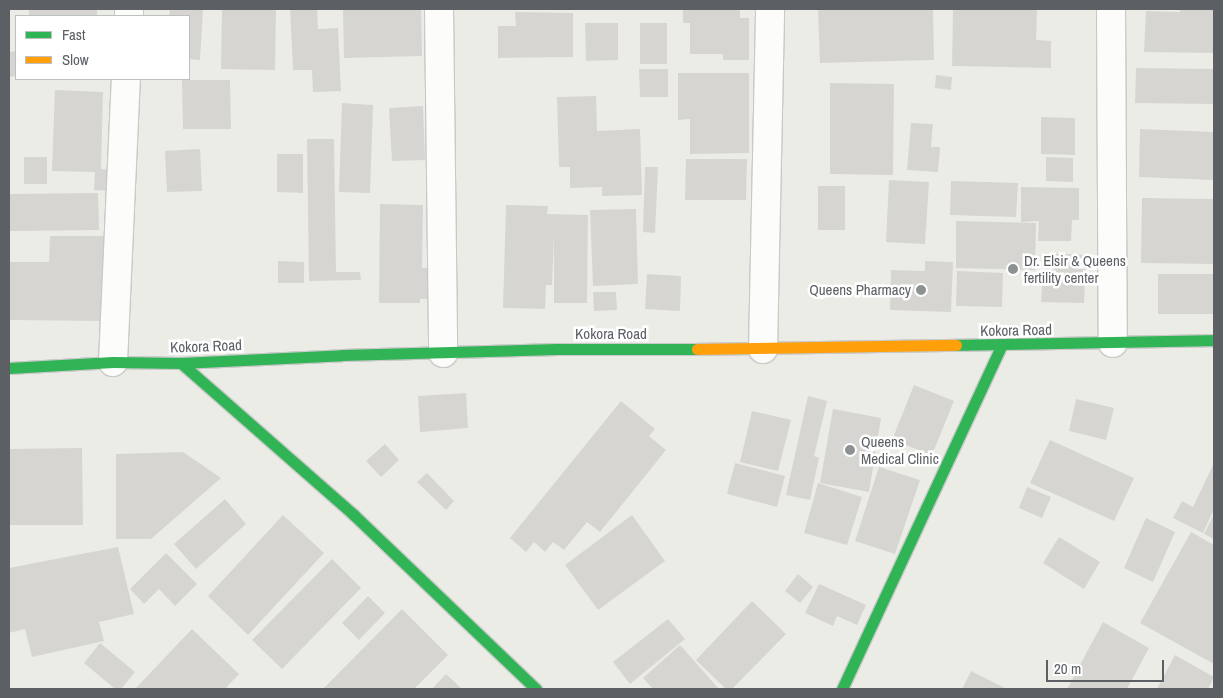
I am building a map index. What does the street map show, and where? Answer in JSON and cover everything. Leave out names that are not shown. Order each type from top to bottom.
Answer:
[{"type":"street","points":[[439,9],[443,353]]},
{"type":"street","points":[[763,348],[770,9]]},
{"type":"street","points":[[1111,9],[1113,342]]},
{"type":"street","points":[[113,362],[126,80]]},
{"type":"street","name":"Kokora Road","points":[[9,368],[113,362],[181,363],[342,355],[557,349],[1002,345],[1214,340]]},
{"type":"street","points":[[842,689],[1002,345]]},
{"type":"street","points":[[181,363],[354,514],[536,689]]},
{"type":"building","points":[[29,9],[97,9],[97,15],[29,15]]},
{"type":"building","points":[[170,9],[203,9],[200,60],[190,59],[190,15],[169,15]]},
{"type":"building","points":[[222,9],[276,9],[275,70],[221,69]]},
{"type":"building","points":[[290,9],[317,9],[318,29],[338,28],[341,91],[313,92],[312,70],[293,70]]},
{"type":"building","points":[[343,9],[421,9],[422,56],[344,58]]},
{"type":"building","points":[[683,9],[740,9],[740,18],[749,18],[749,60],[723,60],[723,54],[690,54],[690,23],[683,23]]},
{"type":"building","points":[[818,9],[933,9],[934,60],[820,63]]},
{"type":"building","points":[[953,9],[1037,9],[1036,40],[1051,41],[1051,68],[952,66]]},
{"type":"building","points":[[1180,9],[1214,9],[1214,53],[1144,52],[1146,11],[1180,12]]},
{"type":"building","points":[[515,12],[573,13],[573,57],[498,58],[498,26],[516,26]]},
{"type":"building","points":[[585,23],[618,23],[618,60],[586,61]]},
{"type":"building","points":[[640,23],[667,23],[667,64],[640,64]]},
{"type":"building","points":[[15,51],[15,76],[9,77],[9,52]]},
{"type":"building","points":[[1136,68],[1214,69],[1214,104],[1135,103]]},
{"type":"building","points":[[639,69],[668,69],[668,97],[640,97]]},
{"type":"building","points":[[678,73],[749,73],[749,153],[690,154],[690,119],[678,120]]},
{"type":"building","points":[[936,75],[952,77],[951,90],[935,88]]},
{"type":"building","points":[[182,80],[230,80],[231,129],[183,129]]},
{"type":"building","points":[[830,83],[894,84],[893,175],[830,174]]},
{"type":"building","points":[[55,90],[103,92],[101,169],[113,170],[112,191],[94,190],[95,172],[52,171]]},
{"type":"building","points":[[596,96],[597,131],[640,129],[642,195],[602,196],[602,187],[570,188],[570,167],[559,167],[557,97]]},
{"type":"building","points":[[342,103],[373,105],[370,193],[339,192]]},
{"type":"building","points":[[423,106],[425,160],[392,161],[389,108]]},
{"type":"building","points":[[1041,117],[1075,118],[1075,155],[1041,154]]},
{"type":"building","points":[[911,123],[933,124],[931,147],[940,147],[938,172],[907,170]]},
{"type":"building","points":[[1140,129],[1214,132],[1214,180],[1139,177]]},
{"type":"building","points":[[307,139],[334,139],[336,272],[360,272],[361,280],[309,281]]},
{"type":"building","points":[[200,149],[202,191],[167,192],[165,151]]},
{"type":"building","points":[[277,154],[303,154],[303,193],[277,192]]},
{"type":"building","points":[[24,157],[47,157],[47,184],[24,184]]},
{"type":"building","points":[[1046,157],[1073,158],[1073,182],[1046,181]]},
{"type":"building","points":[[686,159],[747,159],[746,200],[685,200]]},
{"type":"building","points":[[645,167],[658,167],[655,233],[643,232]]},
{"type":"building","points":[[889,180],[929,182],[925,244],[886,242]]},
{"type":"building","points":[[951,181],[1018,183],[1016,217],[950,215]]},
{"type":"building","points":[[818,186],[845,186],[845,230],[818,230]]},
{"type":"building","points":[[1021,187],[1079,188],[1079,220],[1072,220],[1071,241],[1038,241],[1039,221],[1021,222]]},
{"type":"building","points":[[98,193],[99,230],[10,231],[9,194]]},
{"type":"building","points":[[1142,198],[1214,199],[1214,264],[1141,263]]},
{"type":"building","points":[[380,204],[423,205],[422,268],[431,268],[431,299],[420,299],[420,303],[379,303]]},
{"type":"building","points":[[506,205],[548,206],[547,214],[588,215],[587,303],[554,303],[554,235],[552,285],[546,285],[545,309],[503,308]]},
{"type":"building","points":[[636,209],[638,284],[593,286],[590,210]]},
{"type":"building","points":[[956,221],[1036,223],[1035,270],[956,268]]},
{"type":"building","points":[[50,236],[104,236],[104,321],[9,320],[9,262],[49,262]]},
{"type":"building","points":[[1044,253],[1086,255],[1084,303],[1041,302]]},
{"type":"building","points":[[278,261],[304,262],[304,283],[278,283]]},
{"type":"building","name":"Queens Pharmacy","points":[[925,261],[953,262],[951,312],[890,310],[891,270],[925,271]]},
{"type":"building","points":[[957,271],[1003,273],[1002,307],[956,306]]},
{"type":"building","points":[[647,274],[681,276],[680,311],[645,309]]},
{"type":"building","points":[[1158,274],[1214,274],[1214,314],[1158,314]]},
{"type":"building","points":[[593,292],[616,292],[617,310],[594,311]]},
{"type":"building","points":[[914,385],[954,401],[932,455],[892,440]]},
{"type":"building","points":[[466,393],[468,428],[420,432],[418,396]]},
{"type":"building","points":[[808,396],[827,401],[814,456],[819,458],[810,500],[786,495]]},
{"type":"building","points":[[1076,399],[1114,408],[1106,440],[1069,431]]},
{"type":"building","points":[[621,401],[655,429],[649,436],[666,450],[600,532],[587,522],[564,550],[553,542],[545,552],[534,542],[526,552],[510,538]]},
{"type":"building","name":"Queens Medical Clinic","points":[[833,409],[881,418],[869,492],[820,483]]},
{"type":"building","points":[[752,411],[791,420],[778,471],[740,462]]},
{"type":"building","points":[[1050,440],[1134,478],[1114,521],[1030,483]]},
{"type":"building","points":[[385,444],[399,460],[381,477],[366,461]]},
{"type":"building","points":[[82,448],[83,525],[9,525],[9,449]]},
{"type":"building","points":[[183,452],[221,478],[151,539],[116,539],[116,454]]},
{"type":"building","points":[[735,463],[785,476],[777,507],[727,494]]},
{"type":"building","points":[[1214,463],[1214,509],[1203,533],[1173,518],[1182,501],[1193,507]]},
{"type":"building","points":[[879,467],[920,480],[895,554],[855,541]]},
{"type":"building","points":[[427,473],[454,501],[446,510],[417,482]]},
{"type":"building","points":[[818,483],[862,497],[847,545],[804,533]]},
{"type":"building","points":[[1027,487],[1051,497],[1042,518],[1019,508]]},
{"type":"building","points":[[225,499],[246,524],[196,569],[174,544]]},
{"type":"building","points":[[1214,514],[1214,539],[1204,534]]},
{"type":"building","points":[[283,515],[324,553],[248,635],[208,596]]},
{"type":"building","points":[[632,515],[665,561],[598,610],[565,565]]},
{"type":"building","points":[[1146,518],[1175,532],[1153,582],[1124,568]]},
{"type":"building","points":[[1191,532],[1214,545],[1214,664],[1140,623]]},
{"type":"building","points":[[1059,537],[1100,562],[1084,589],[1043,563]]},
{"type":"building","points":[[118,547],[134,614],[99,622],[104,641],[32,657],[25,629],[9,633],[9,568]]},
{"type":"building","points":[[166,553],[197,584],[175,606],[159,589],[144,604],[130,589]]},
{"type":"building","points":[[332,559],[361,588],[282,669],[252,640]]},
{"type":"building","points":[[798,574],[813,587],[800,603],[785,591]]},
{"type":"building","points":[[819,584],[866,605],[857,625],[837,616],[833,626],[805,613]]},
{"type":"building","points":[[368,596],[385,613],[359,640],[342,623]]},
{"type":"building","points":[[752,601],[786,634],[732,689],[726,689],[696,660]]},
{"type":"building","points":[[402,609],[448,655],[414,689],[323,689]]},
{"type":"building","points":[[668,619],[685,639],[630,684],[613,662]]},
{"type":"building","points":[[1103,622],[1149,648],[1127,689],[1067,689]]},
{"type":"building","points":[[192,629],[239,674],[225,689],[135,689]]},
{"type":"building","points":[[100,643],[135,672],[121,689],[115,689],[84,663]]},
{"type":"building","points":[[680,645],[719,689],[653,689],[643,678]]},
{"type":"building","points":[[1175,655],[1214,677],[1208,689],[1157,689]]},
{"type":"building","points":[[971,671],[1007,689],[962,689]]},
{"type":"building","points":[[446,674],[462,689],[432,689]]},
{"type":"traffic: fast","points":[[956,345],[1214,340]]},
{"type":"traffic: fast","points":[[842,689],[1002,345]]},
{"type":"traffic: fast","points":[[9,368],[113,362],[181,363],[342,355],[557,349],[697,349]]},
{"type":"traffic: fast","points":[[181,363],[354,515],[536,689]]},
{"type":"traffic: slow","points":[[697,349],[956,345]]},
{"type":"place","name":"Dr. Elsir & Queens fertility center","points":[[1013,269]]},
{"type":"place","name":"Queens Pharmacy","points":[[921,290]]},
{"type":"place","name":"Queens Medical Clinic","points":[[850,450]]}]
